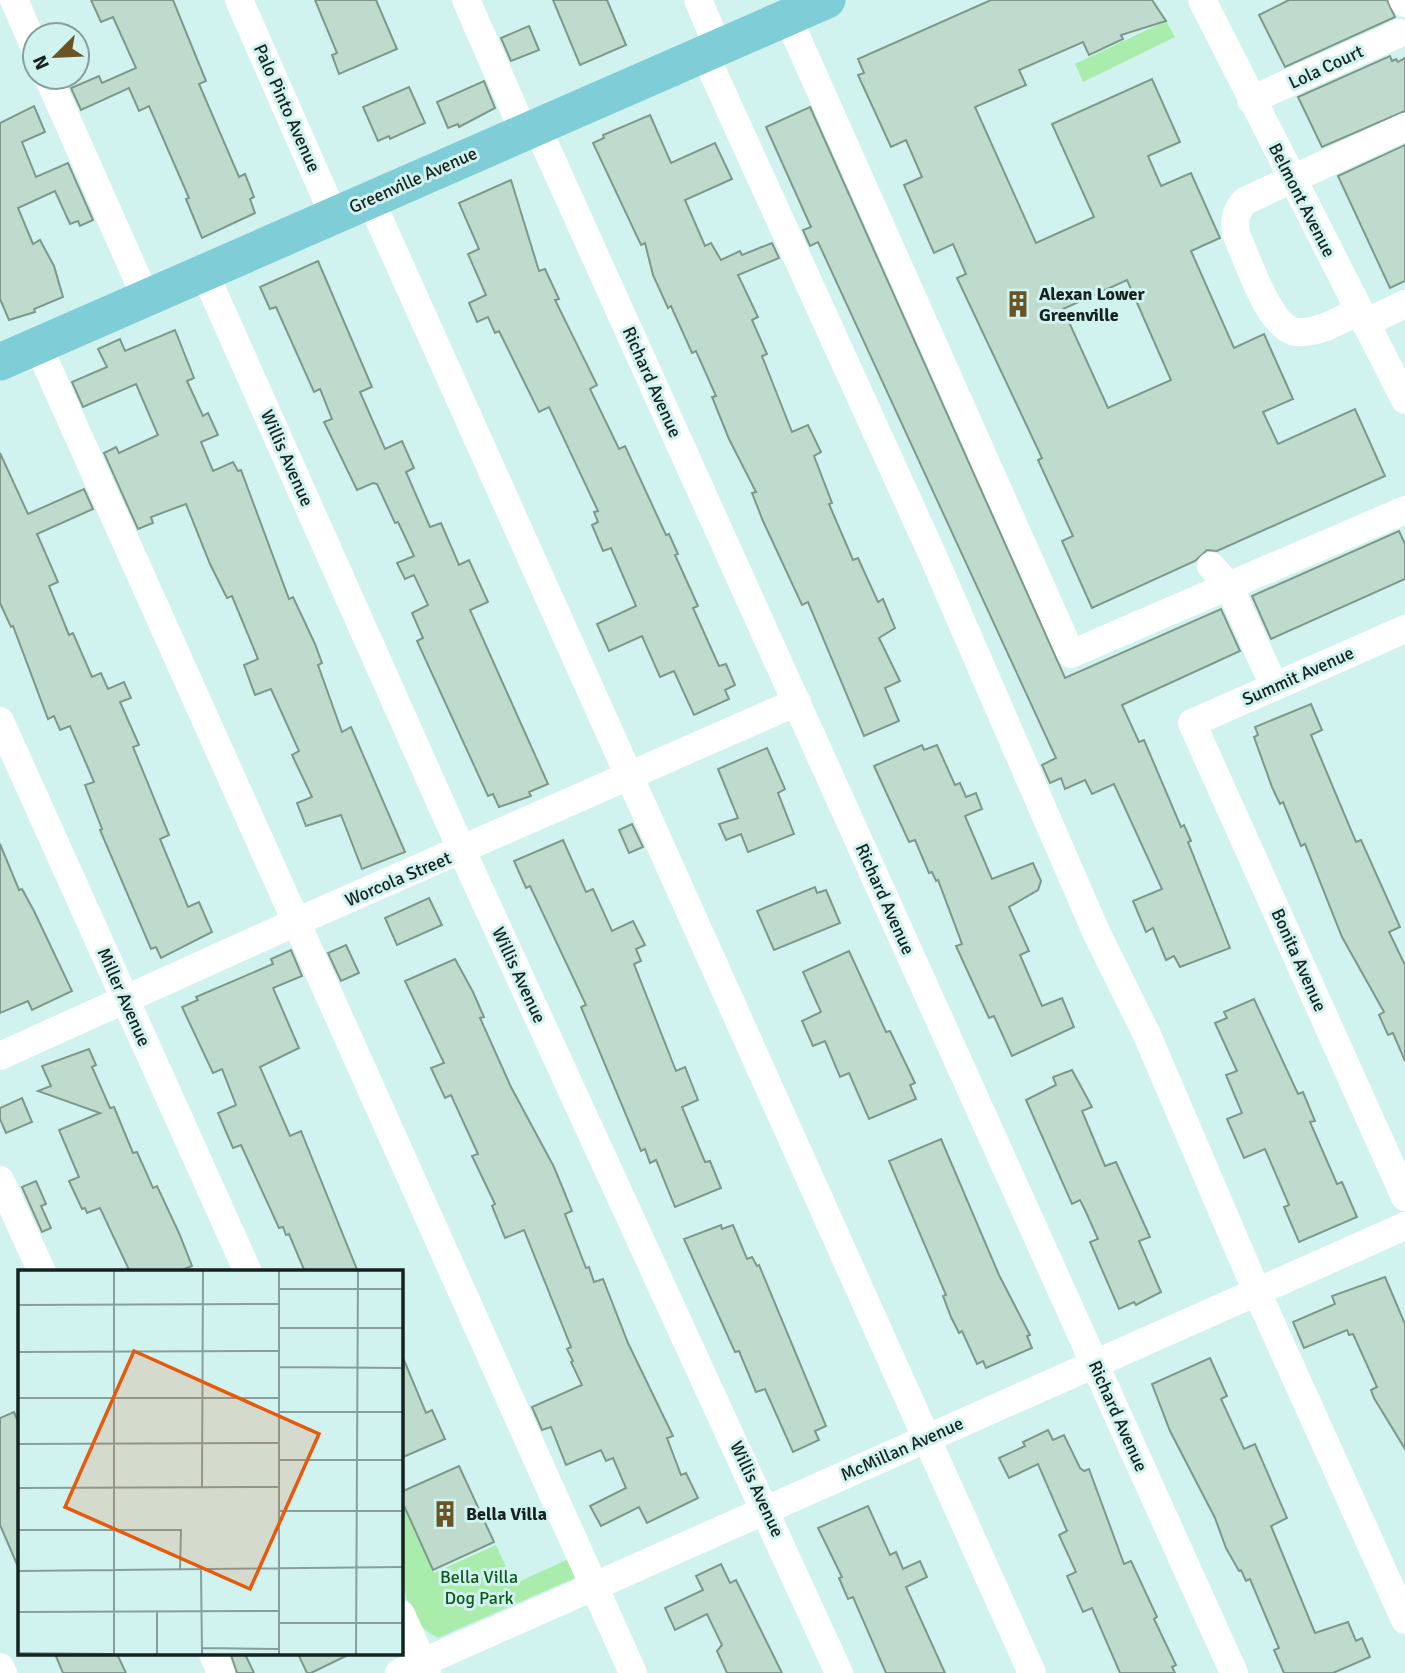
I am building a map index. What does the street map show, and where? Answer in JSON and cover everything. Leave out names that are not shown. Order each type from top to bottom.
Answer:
[{"type":"main road","name":"Greenville Avenue","points":[[0,362],[827,0]]},
{"type":"street","points":[[14,0],[23,21]]},
{"type":"street","name":"Palo Pinto Avenue","points":[[239,0],[334,216]]},
{"type":"street","name":"Richard Avenue","points":[[466,0],[530,128],[797,702],[1234,1673]]},
{"type":"street","points":[[698,0],[712,52],[1097,934],[1147,1035],[1257,1292],[1405,1620]]},
{"type":"street","name":"Belmont Avenue","points":[[1202,0],[1405,400]]},
{"type":"street","points":[[788,18],[1071,654],[1405,510]]},
{"type":"street","name":"Lola Court","points":[[1251,100],[1400,33]]},
{"type":"street","points":[[54,91],[146,299]]},
{"type":"street","points":[[1405,127],[1245,201],[1237,210],[1234,221],[1236,234],[1273,317],[1284,328],[1296,332],[1312,330],[1405,304]]},
{"type":"street","points":[[370,200],[1032,1673]]},
{"type":"street","name":"Willis Avenue","points":[[205,274],[462,851],[767,1509],[839,1673]]},
{"type":"street","points":[[38,346],[633,1673]]},
{"type":"street","points":[[1223,588],[1268,688]]},
{"type":"street","name":"Summit Avenue","points":[[1192,723],[1405,629]]},
{"type":"street","name":"Worcola Street","points":[[0,1056],[296,922],[797,702]]},
{"type":"street","name":"Miller Avenue","points":[[0,721],[247,1270]]},
{"type":"street","name":"Bonita Avenue","points":[[1192,723],[1405,1197]]},
{"type":"street","points":[[0,1180],[41,1270]]},
{"type":"street","name":"McMillan Avenue","points":[[416,1669],[594,1586],[1405,1226]]},
{"type":"street","points":[[402,1618],[416,1669]]},
{"type":"street","points":[[214,1656],[221,1673]]},
{"type":"street","points":[[0,1667],[3,1673]]},
{"type":"green space","points":[[1166,21],[1175,37],[1083,82],[1075,64]]},
{"type":"green space","name":"Bella Villa Dog Park","points":[[402,1503],[434,1573],[496,1545],[514,1584],[573,1557],[579,1576],[438,1638],[423,1628],[406,1597],[402,1577]]},
{"type":"building","points":[[91,0],[173,0],[206,81],[199,84],[239,177],[245,174],[254,197],[250,199],[255,213],[202,238],[186,199],[189,198],[149,106],[139,111],[129,88],[81,110],[72,91],[91,91],[91,79],[99,76],[102,83],[136,68],[113,17],[101,22]]},
{"type":"building","points":[[315,0],[376,0],[397,49],[339,74],[332,55],[337,53]]},
{"type":"building","points":[[553,0],[607,0],[626,45],[580,65]]},
{"type":"building","name":"Alexan Lower Greenville","points":[[991,0],[1152,0],[1166,21],[1121,35],[1123,39],[1089,55],[1083,42],[1019,70],[1026,85],[975,107],[1036,243],[1094,217],[1052,124],[1152,79],[1180,142],[1148,156],[1161,186],[1191,173],[1220,238],[1191,251],[1234,348],[1264,334],[1293,399],[1263,412],[1278,444],[1355,409],[1385,476],[1217,551],[1207,550],[1195,561],[1092,608],[1062,541],[1073,536],[1038,460],[1042,458],[957,278],[966,274],[953,244],[934,253],[904,185],[922,177],[906,140],[891,147],[858,75],[864,73],[858,59]],"holes":[[[1127,280],[1171,380],[1108,408],[1063,309]]]},
{"type":"building","points":[[1289,0],[1387,0],[1395,17],[1285,67],[1259,15]]},
{"type":"building","points":[[529,26],[539,50],[511,61],[501,38]]},
{"type":"building","points":[[1390,56],[1392,61],[1396,59],[1398,62],[1405,58],[1405,111],[1322,147],[1298,97]]},
{"type":"building","points":[[484,81],[495,108],[459,127],[458,124],[448,128],[437,102]]},
{"type":"building","points":[[409,87],[425,123],[390,139],[389,136],[378,141],[363,107]]},
{"type":"building","points":[[34,106],[45,132],[22,142],[36,177],[68,163],[93,220],[80,226],[78,221],[70,224],[55,191],[18,208],[33,244],[40,240],[54,266],[63,297],[34,309],[35,312],[9,320],[0,299],[0,123]]},
{"type":"building","points":[[810,107],[1065,678],[1221,609],[1240,651],[1122,705],[1139,742],[1144,740],[1181,827],[1184,825],[1191,841],[1188,842],[1230,948],[1180,967],[1174,956],[1166,960],[1153,928],[1146,932],[1133,901],[1162,889],[1114,784],[1092,794],[1085,780],[1065,789],[1061,778],[1050,783],[1042,765],[1056,758],[818,242],[810,246],[803,230],[811,227],[766,127]]},
{"type":"building","points":[[650,115],[671,163],[715,143],[732,179],[685,200],[705,246],[711,243],[721,260],[740,251],[742,255],[772,243],[779,258],[738,275],[758,317],[752,320],[767,354],[762,356],[792,432],[808,425],[821,452],[814,456],[832,503],[829,504],[853,560],[858,558],[878,602],[883,599],[895,628],[879,638],[900,681],[885,688],[899,721],[864,736],[808,602],[802,605],[763,521],[752,493],[756,492],[729,439],[712,397],[716,396],[696,351],[692,353],[671,306],[668,308],[653,275],[645,243],[641,245],[593,143],[604,138],[603,135]]},
{"type":"building","points":[[1405,145],[1405,281],[1390,288],[1338,176]]},
{"type":"building","points":[[511,180],[539,271],[545,269],[559,299],[555,300],[597,385],[590,389],[619,449],[625,446],[666,535],[669,534],[678,554],[675,555],[698,606],[693,608],[719,666],[726,664],[735,685],[725,690],[729,699],[694,715],[674,671],[660,677],[642,636],[609,651],[597,624],[636,606],[611,548],[603,551],[592,525],[598,522],[594,512],[598,511],[549,407],[539,412],[499,331],[495,333],[488,317],[477,322],[469,303],[486,295],[468,254],[479,249],[459,203]]},
{"type":"building","points":[[318,261],[372,387],[360,392],[385,449],[402,441],[414,468],[406,472],[430,527],[441,523],[459,565],[469,560],[488,602],[470,610],[548,784],[529,792],[531,796],[499,807],[493,794],[488,796],[417,641],[423,638],[412,613],[428,605],[414,575],[405,579],[397,563],[414,556],[377,484],[373,483],[357,490],[324,422],[332,419],[320,389],[314,392],[276,307],[270,309],[260,287]]},
{"type":"building","points":[[175,330],[194,378],[187,381],[203,416],[208,413],[218,435],[201,442],[213,471],[233,462],[238,471],[241,470],[289,599],[293,597],[315,644],[322,663],[318,665],[342,732],[351,727],[405,852],[362,869],[341,815],[306,826],[297,803],[312,797],[292,755],[299,751],[271,689],[255,695],[244,665],[258,659],[232,596],[227,598],[210,564],[186,504],[151,517],[153,523],[138,529],[104,453],[116,447],[119,453],[158,435],[136,384],[83,407],[72,382],[107,367],[98,349],[120,339],[125,351]]},
{"type":"building","points":[[0,453],[28,514],[84,489],[93,509],[37,534],[58,582],[49,586],[69,635],[73,633],[92,677],[101,673],[108,689],[124,682],[131,698],[120,702],[139,745],[133,747],[169,835],[160,839],[188,907],[199,902],[212,932],[161,958],[156,947],[151,949],[100,830],[102,829],[85,785],[94,782],[70,726],[60,730],[54,716],[48,719],[13,626],[11,627],[0,603]]},
{"type":"building","points":[[1399,531],[1405,544],[1405,579],[1271,639],[1252,596]]},
{"type":"building","points":[[1311,704],[1322,730],[1311,735],[1356,842],[1361,840],[1400,927],[1389,932],[1405,965],[1405,1061],[1393,1033],[1388,1035],[1379,1015],[1384,1012],[1342,937],[1305,844],[1301,846],[1283,802],[1280,804],[1272,787],[1254,737],[1258,735],[1255,727]]},
{"type":"building","points":[[922,745],[924,750],[937,745],[955,785],[960,783],[966,797],[976,793],[982,809],[965,816],[992,879],[1033,863],[1041,881],[1038,890],[1009,907],[1029,951],[1020,955],[1042,1006],[1062,998],[1074,1027],[1012,1056],[994,1016],[989,1018],[956,946],[962,944],[938,880],[936,881],[932,872],[929,873],[915,840],[909,842],[874,766]]},
{"type":"building","points":[[767,748],[785,789],[778,793],[794,834],[748,852],[741,834],[726,840],[719,824],[738,818],[718,769]]},
{"type":"building","points":[[632,824],[643,847],[629,853],[619,830]]},
{"type":"building","points":[[563,840],[586,892],[593,889],[612,931],[633,921],[645,945],[636,949],[641,961],[634,964],[676,1071],[685,1067],[698,1100],[682,1107],[705,1162],[710,1161],[721,1188],[675,1207],[656,1160],[650,1163],[645,1149],[641,1151],[581,1007],[586,1005],[530,886],[526,888],[514,861]]},
{"type":"building","points":[[0,844],[19,890],[22,889],[34,911],[72,991],[32,1010],[28,1001],[0,1013]]},
{"type":"building","points":[[815,887],[817,893],[826,890],[840,923],[774,950],[757,911]]},
{"type":"building","points":[[429,898],[442,925],[397,945],[385,918]]},
{"type":"building","points":[[346,945],[359,973],[341,981],[328,953]]},
{"type":"building","points":[[291,950],[302,976],[273,988],[299,1048],[260,1067],[290,1136],[301,1131],[357,1270],[304,1270],[289,1234],[286,1235],[283,1227],[279,1228],[241,1145],[233,1148],[218,1113],[236,1105],[222,1069],[213,1073],[182,1007],[198,1000],[196,997],[273,964],[271,959]]},
{"type":"building","points":[[849,951],[886,1032],[890,1031],[915,1083],[910,1085],[916,1099],[869,1119],[849,1073],[840,1077],[825,1041],[813,1046],[802,1021],[821,1012],[803,972]]},
{"type":"building","points":[[455,959],[484,1017],[480,1018],[511,1087],[554,1167],[572,1211],[565,1214],[586,1268],[589,1267],[594,1282],[603,1279],[628,1343],[673,1436],[667,1438],[681,1475],[686,1473],[698,1498],[647,1523],[639,1507],[601,1526],[590,1506],[626,1488],[613,1458],[606,1461],[601,1450],[566,1465],[551,1427],[542,1430],[532,1407],[582,1385],[567,1349],[571,1347],[524,1230],[505,1238],[492,1206],[495,1204],[472,1156],[478,1154],[451,1095],[445,1098],[431,1068],[444,1063],[405,981]]},
{"type":"building","points":[[1254,999],[1298,1094],[1303,1092],[1315,1121],[1310,1122],[1337,1184],[1342,1182],[1357,1217],[1299,1242],[1284,1207],[1289,1205],[1265,1149],[1244,1158],[1227,1119],[1242,1113],[1226,1075],[1237,1071],[1215,1023],[1227,1018],[1224,1012]]},
{"type":"building","points":[[89,1049],[96,1065],[92,1067],[110,1108],[114,1107],[133,1153],[137,1152],[153,1188],[157,1186],[192,1266],[182,1270],[129,1270],[100,1208],[87,1213],[85,1208],[82,1209],[69,1181],[79,1177],[59,1130],[100,1113],[38,1091],[51,1086],[42,1066]]},
{"type":"building","points":[[1072,1070],[1092,1107],[1082,1111],[1105,1166],[1116,1162],[1150,1237],[1139,1241],[1161,1292],[1136,1305],[1134,1302],[1119,1309],[1090,1242],[1098,1239],[1080,1200],[1072,1204],[1026,1100],[1056,1085],[1053,1077]]},
{"type":"building","points":[[22,1098],[32,1122],[6,1133],[0,1119],[0,1108]]},
{"type":"building","points":[[941,1139],[999,1275],[1030,1335],[1027,1336],[1032,1348],[986,1368],[983,1361],[977,1364],[962,1331],[959,1333],[951,1317],[943,1296],[946,1295],[889,1161]]},
{"type":"building","points":[[36,1181],[46,1204],[41,1206],[51,1228],[42,1232],[22,1187]]},
{"type":"building","points":[[721,1225],[722,1229],[733,1225],[747,1259],[752,1257],[757,1266],[759,1265],[826,1426],[815,1431],[819,1440],[793,1452],[765,1389],[756,1392],[739,1351],[735,1352],[684,1239]]},
{"type":"building","points":[[1385,1277],[1405,1324],[1405,1449],[1374,1398],[1371,1390],[1377,1387],[1353,1334],[1349,1335],[1347,1330],[1304,1348],[1293,1322],[1335,1304],[1332,1296]]},
{"type":"building","points":[[402,1355],[426,1413],[432,1410],[445,1439],[402,1458]]},
{"type":"building","points":[[1210,1358],[1227,1396],[1221,1399],[1244,1449],[1255,1444],[1287,1518],[1271,1526],[1315,1633],[1348,1622],[1356,1641],[1362,1638],[1370,1657],[1333,1673],[1284,1673],[1274,1650],[1279,1648],[1250,1579],[1246,1581],[1226,1548],[1215,1518],[1170,1431],[1152,1384]]},
{"type":"building","points":[[14,1412],[18,1422],[18,1567],[0,1525],[0,1418]]},
{"type":"building","points":[[1048,1430],[1053,1440],[1064,1435],[1080,1468],[1084,1471],[1089,1469],[1124,1564],[1131,1561],[1157,1617],[1154,1619],[1176,1665],[1172,1667],[1175,1673],[1120,1673],[1092,1608],[1083,1612],[1067,1576],[1076,1572],[1059,1535],[1067,1531],[1038,1464],[1009,1478],[999,1458],[1025,1446],[1023,1442]]},
{"type":"building","name":"Bella Villa","points":[[459,1466],[494,1542],[433,1570],[402,1501],[402,1492]]},
{"type":"building","points":[[868,1506],[890,1555],[896,1552],[903,1569],[920,1561],[927,1577],[906,1587],[945,1673],[886,1673],[853,1597],[848,1599],[839,1578],[842,1577],[818,1528]]},
{"type":"building","points":[[721,1564],[730,1583],[736,1580],[782,1673],[727,1673],[717,1651],[722,1645],[707,1614],[675,1630],[665,1608],[703,1590],[696,1576]]},
{"type":"building","points":[[56,1656],[118,1656],[126,1673],[63,1673]]},
{"type":"building","points":[[231,1656],[246,1656],[254,1673],[237,1673]]},
{"type":"building","points":[[299,1656],[346,1656],[311,1673],[307,1673]]},
{"type":"place","name":"Alexan Lower Greenville","points":[[1018,304]]},
{"type":"place","name":"Bella Villa","points":[[445,1514]]}]
